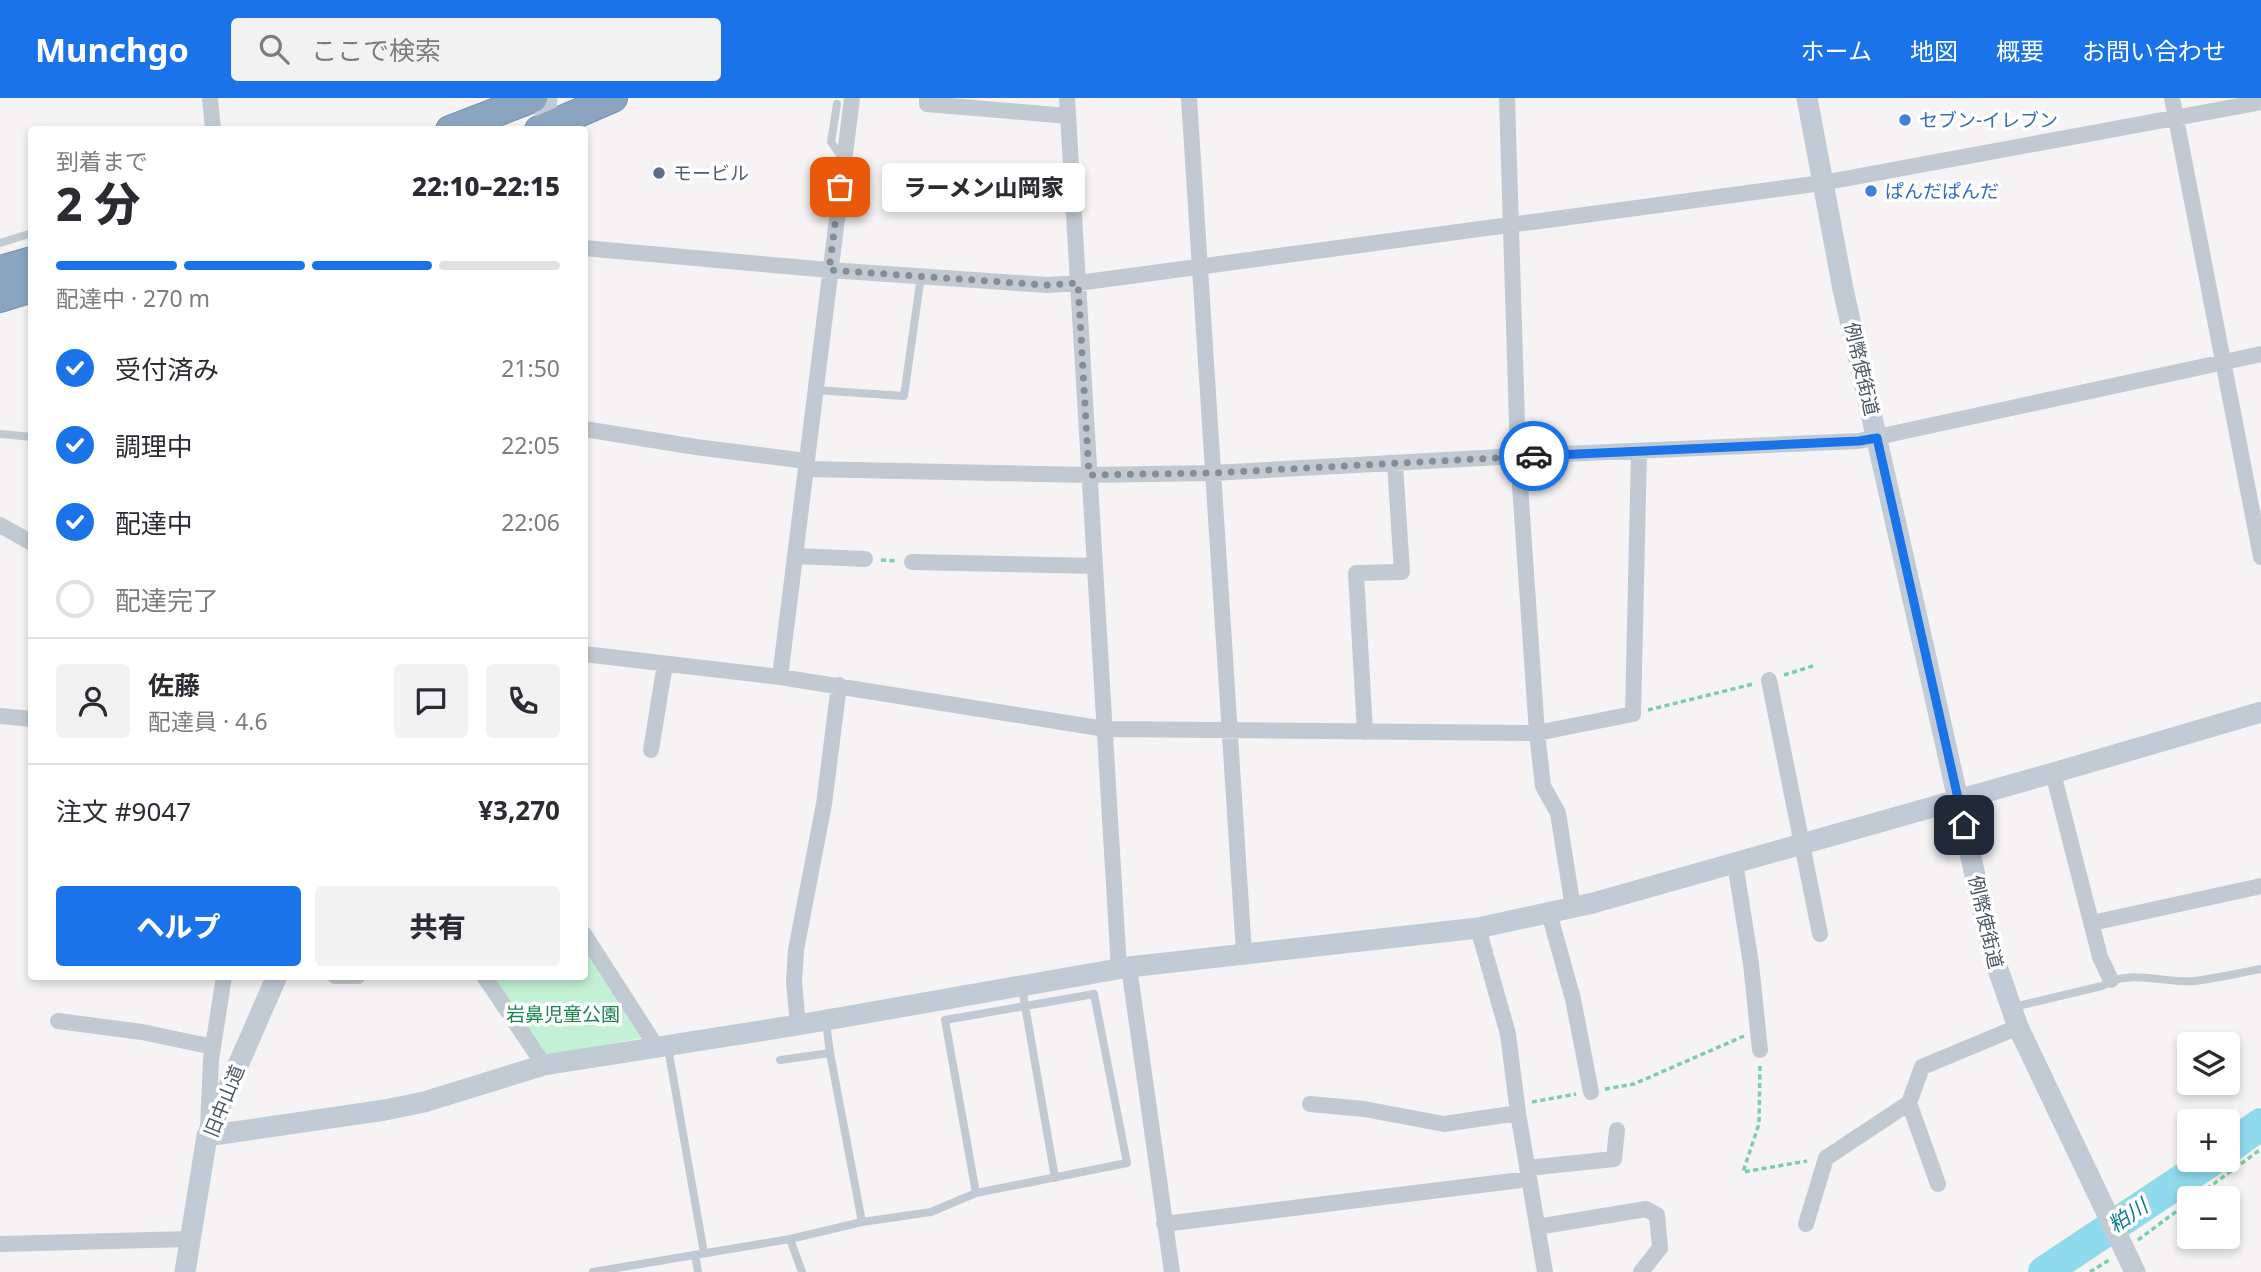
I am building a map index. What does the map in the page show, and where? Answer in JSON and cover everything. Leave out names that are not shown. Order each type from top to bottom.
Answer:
[{"type":"highway","points":[[460,126],[533,98]]},
{"type":"highway","points":[[549,126],[613,98]]},
{"type":"highway","points":[[0,270],[28,262]]},
{"type":"highway","points":[[0,298],[28,289]]},
{"type":"street","points":[[210,98],[214,126]]},
{"type":"street","points":[[542,126],[547,98]]},
{"type":"street","points":[[927,98],[927,104],[1068,116]]},
{"type":"street","points":[[1067,98],[1105,729],[1124,968],[1172,1272]]},
{"type":"street","points":[[1189,98],[1244,953]]},
{"type":"street","points":[[1507,98],[1513,224],[1518,456],[1537,733],[1543,786],[1558,813],[1573,908]]},
{"type":"street","name":"例幣使街道","points":[[1807,98],[1822,183],[1877,438],[1993,955],[2014,1017],[2103,1206],[2128,1244],[2135,1272]]},
{"type":"street","points":[[2172,98],[2257,516],[2261,557]]},
{"type":"street","points":[[780,677],[844,160],[845,101]]},
{"type":"street","points":[[588,248],[829,270],[1046,285],[1078,283],[1822,183],[2261,102]]},
{"type":"street","points":[[588,430],[807,465],[1089,475],[1212,473],[1859,441],[2261,354]]},
{"type":"street","points":[[588,654],[839,685],[1105,729],[1537,733],[1633,714],[1639,451]]},
{"type":"street","points":[[1365,732],[1356,573],[1402,572],[1395,463]]},
{"type":"street","points":[[0,525],[28,541]]},
{"type":"street","points":[[796,556],[865,559]]},
{"type":"street","points":[[912,562],[1095,566]]},
{"type":"street","points":[[651,750],[665,664]]},
{"type":"street","points":[[1769,680],[1820,934]]},
{"type":"street","points":[[798,1026],[794,982],[796,950],[824,804],[839,685]]},
{"type":"street","points":[[223,980],[213,1047],[207,1136],[424,1102],[544,1065],[826,1021],[1024,996],[1124,968],[1478,928],[1573,908],[2053,774],[2261,712]]},
{"type":"street","points":[[0,716],[28,719]]},
{"type":"street","points":[[2053,774],[2100,957],[2111,980]]},
{"type":"street","points":[[1735,863],[1751,964],[1760,1050]]},
{"type":"street","points":[[2092,922],[2261,886]]},
{"type":"street","points":[[1549,913],[1573,999],[1591,1092]]},
{"type":"street","points":[[1478,928],[1508,1034],[1545,1272]]},
{"type":"street","points":[[588,940],[662,1046]]},
{"type":"street","name":"旧中山道","points":[[185,1272],[207,1136],[275,980]]},
{"type":"street","points":[[487,980],[544,1065]]},
{"type":"street","points":[[1807,1224],[1826,1158],[1909,1102],[1922,1068],[2014,1017]]},
{"type":"street","points":[[58,1021],[142,1032],[213,1047]]},
{"type":"street","points":[[1909,1102],[1938,1184]]},
{"type":"street","points":[[1310,1104],[1364,1108],[1444,1124],[1518,1109]]},
{"type":"street","points":[[1164,1224],[1614,1159],[1617,1130]]},
{"type":"street","points":[[1537,1227],[1646,1209],[1657,1215],[1660,1248],[1640,1272]]},
{"type":"street","points":[[0,1244],[189,1240]]},
{"type":"lane","points":[[0,243],[28,234]]},
{"type":"lane","points":[[815,390],[904,396],[921,276]]},
{"type":"lane","points":[[0,434],[28,437]]},
{"type":"lane","points":[[2014,1017],[2102,986],[2111,980],[2163,978],[2192,981],[2261,969]]},
{"type":"lane","points":[[593,1272],[790,1239],[862,1222],[931,1212],[976,1193],[1127,1163],[1094,994],[1024,996],[945,1020],[976,1193]]},
{"type":"lane","points":[[1024,996],[1055,1178]]},
{"type":"lane","points":[[826,1021],[862,1222]]},
{"type":"lane","points":[[662,1046],[700,1254],[698,1272]]},
{"type":"lane","points":[[780,1060],[830,1053]]},
{"type":"lane","points":[[790,1239],[802,1272]]},
{"type":"path","points":[[865,559],[912,562]]},
{"type":"path","points":[[1633,714],[1769,680],[1812,666]]},
{"type":"path","points":[[1518,1109],[1634,1084],[1759,1030]]},
{"type":"path","points":[[1760,1050],[1759,1125],[1743,1172],[1826,1158]]},
{"type":"path","points":[[2210,1186],[2261,1149]]},
{"type":"path","points":[[2128,1244],[2177,1210]]},
{"type":"green space","name":"岩鼻児童公園","points":[[588,950],[641,1032],[641,1038],[548,1056],[544,1054],[496,980],[588,980]]},
{"type":"waterway","name":"粕川","points":[[2240,1139],[2261,1124]]},
{"type":"waterway","name":"粕川","points":[[2044,1272],[2194,1172]]},
{"type":"way so far","points":[[840,187],[829,270],[1046,285],[1078,283],[1089,475],[1212,473],[1534,456]]},
{"type":"place","name":"セブン-イレブン","points":[[1905,120]]},
{"type":"place","name":"モービル","points":[[659,173]]},
{"type":"place","name":"ラーメン山岡家","points":[[840,187]]},
{"type":"place","name":"ぱんだぱんだ","points":[[1871,191]]},
{"type":"route","points":[[1534,456],[1877,438],[1964,825]]}]
